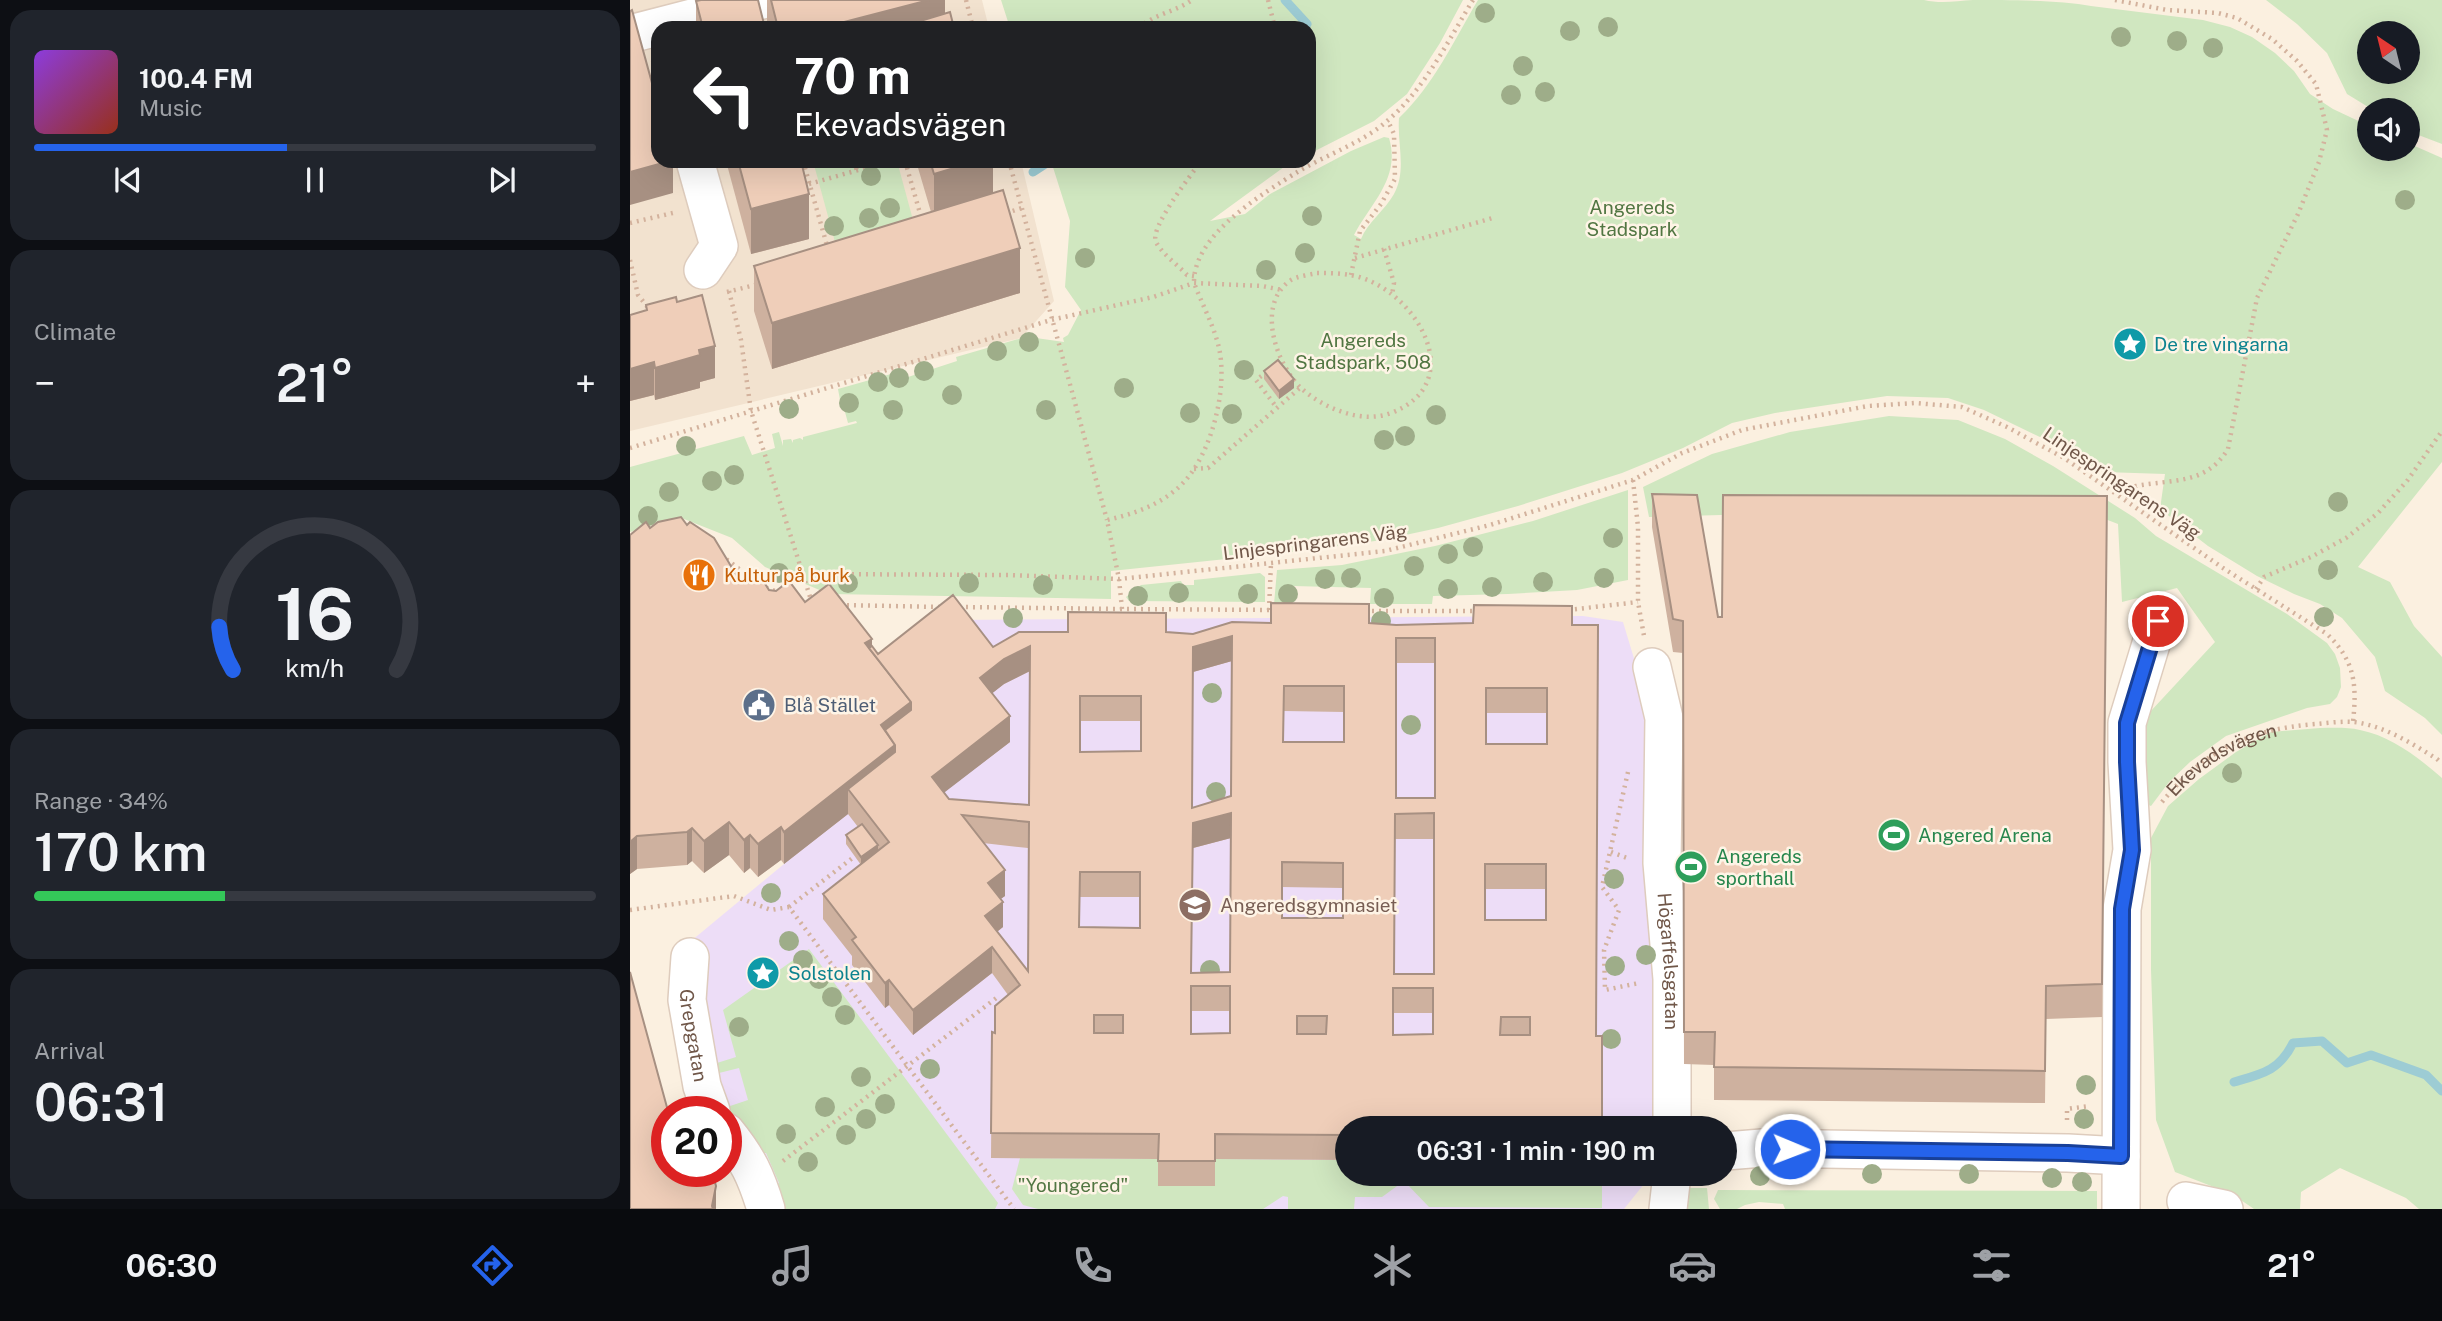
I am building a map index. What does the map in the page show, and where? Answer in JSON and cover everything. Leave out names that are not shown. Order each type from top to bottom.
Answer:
[{"type":"street","points":[[658,21],[762,0]]},
{"type":"street","points":[[696,168],[717,275]]},
{"type":"street","points":[[2121,1209],[2122,909],[2132,850],[2127,723],[2158,621]]},
{"type":"street","name":"Högaffelsgatan","points":[[1652,667],[1664,718],[1662,863],[1672,979],[1672,1116]]},
{"type":"street","name":"Grepgatan","points":[[690,957],[687,1000],[705,1096]]},
{"type":"street","points":[[1737,1150],[1762,1148],[2121,1156]]},
{"type":"street","points":[[742,1151],[762,1195]]},
{"type":"street","points":[[1668,1209],[1671,1186]]},
{"type":"street","points":[[2186,1201],[2224,1209]]},
{"type":"path","points":[[966,0],[972,21]]},
{"type":"path","points":[[1146,21],[1180,8],[1192,0]]},
{"type":"path","points":[[1268,0],[1273,21]]},
{"type":"path","points":[[1316,163],[1372,133],[1404,106],[1473,0]]},
{"type":"path","points":[[2115,0],[2167,10],[2218,13],[2251,25],[2297,61],[2316,84],[2327,130],[2319,162],[2298,214],[2257,298],[2228,449],[2221,461],[2197,477],[2136,486],[2125,500]]},
{"type":"path","points":[[1351,275],[1360,231],[1381,204],[1395,179],[1394,134],[1387,121]]},
{"type":"path","points":[[805,168],[828,250]]},
{"type":"path","points":[[809,184],[867,168]]},
{"type":"path","points":[[907,168],[923,225]]},
{"type":"path","points":[[1011,168],[1107,520],[1122,609]]},
{"type":"path","points":[[1194,276],[1187,275],[1156,243],[1155,235],[1160,222],[1197,168]]},
{"type":"path","points":[[1107,520],[1134,514],[1160,500],[1182,484],[1193,469],[1204,448],[1219,405],[1221,364],[1219,346],[1194,283],[1203,250],[1215,232],[1306,168]]},
{"type":"path","points":[[998,215],[1022,208]]},
{"type":"path","points":[[1355,258],[1496,217]]},
{"type":"path","points":[[1384,250],[1394,283],[1392,295]]},
{"type":"path","points":[[630,260],[631,275],[638,295],[651,310]]},
{"type":"path","points":[[1317,273],[1351,275],[1361,277],[1392,295],[1412,313],[1428,345],[1430,368],[1421,393],[1399,410],[1384,415],[1356,415],[1328,406],[1301,387],[1282,360],[1275,342],[1271,325],[1276,298],[1294,278],[1317,273]]},
{"type":"path","points":[[768,281],[717,275],[741,340],[751,411],[813,605],[800,600]]},
{"type":"path","points":[[630,448],[1051,320],[1153,297],[1194,283],[1282,289]]},
{"type":"path","points":[[640,313],[662,307]]},
{"type":"path","points":[[1277,408],[1256,380],[1282,360]]},
{"type":"path","points":[[1193,469],[1208,468],[1301,387]]},
{"type":"path","name":"Linjespringarens Väg","points":[[803,574],[1009,575],[1119,579],[1385,551],[1490,525],[1633,480],[1682,453],[1742,430],[1868,406],[1915,403],[1962,407],[2007,426],[2064,458],[2327,634],[2339,646],[2350,664],[2356,693],[2353,722]]},
{"type":"path","points":[[2256,589],[2264,577],[2311,557],[2346,538],[2378,513],[2407,481],[2442,431]]},
{"type":"path","points":[[1559,610],[1637,602],[1638,527],[1633,480]]},
{"type":"path","points":[[718,553],[761,586],[787,595]]},
{"type":"path","points":[[1269,610],[1271,563]]},
{"type":"path","points":[[827,605],[1283,610]]},
{"type":"path","points":[[1353,611],[1490,610]]},
{"type":"path","name":"Ekevadsvägen","points":[[2160,806],[2177,784],[2208,757],[2247,738],[2283,727],[2353,722],[2396,734],[2442,764]]},
{"type":"path","points":[[1628,771],[1602,887],[1619,910],[1604,950],[1605,990],[1645,982]]},
{"type":"path","points":[[630,910],[734,896],[771,910],[789,907],[861,852]]},
{"type":"path","points":[[789,907],[1014,1209]]},
{"type":"path","points":[[762,1195],[906,1067],[999,996]]},
{"type":"path","points":[[2068,1153],[2067,1109],[2121,1102]]},
{"type":"shaded area","points":[[630,0],[982,0],[987,21],[651,21],[651,168],[1023,168],[1054,301],[1021,338],[630,431]]},
{"type":"shaded area","name":"Angeredsgymnasiet","points":[[1583,616],[1623,622],[1645,695],[1644,802],[1656,820],[1656,1116],[1335,1116],[1335,1186],[1642,1186],[1624,1209],[773,1209],[742,1148],[742,1096],[721,1096],[685,946],[784,864],[953,620]]},
{"type":"green space","points":[[1001,0],[1463,0],[1440,43],[1407,94],[1374,121],[1316,150],[1316,21],[1008,21]]},
{"type":"green space","name":"Angereds Stadspark","points":[[1478,0],[1973,0],[2078,4],[2203,20],[2230,27],[2252,37],[2275,53],[2294,71],[2310,94],[2357,120],[2357,161],[2420,161],[2420,148],[2442,158],[2442,462],[2358,567],[2390,582],[2414,626],[2442,657],[2442,735],[2425,718],[2385,691],[2375,657],[2342,618],[2320,604],[2257,576],[2208,546],[2160,509],[2165,474],[2104,472],[2082,464],[2042,438],[1984,410],[1948,398],[1887,396],[1775,413],[1732,423],[1683,448],[1622,473],[1518,506],[1382,540],[1111,571],[1111,599],[829,594],[765,567],[732,538],[679,517],[630,532],[630,467],[744,436],[752,455],[775,448],[772,434],[779,432],[783,446],[783,440],[791,439],[793,443],[793,440],[803,440],[803,437],[857,423],[848,423],[842,401],[849,399],[840,400],[838,389],[905,370],[908,377],[957,361],[956,357],[1032,335],[1064,342],[1063,338],[1068,335],[1081,310],[1065,287],[1070,221],[1053,168],[1283,168],[1210,221],[1245,214],[1270,194],[1351,151],[1384,137],[1389,138],[1392,152],[1388,178],[1354,235],[1361,239],[1398,185],[1401,166],[1399,118],[1433,77]]},
{"type":"green space","points":[[2266,0],[2442,0],[2442,144],[2420,136],[2420,98],[2357,98],[2357,100],[2347,94],[2327,53],[2297,24]]},
{"type":"green space","points":[[815,168],[899,168],[913,220],[835,242]]},
{"type":"green space","points":[[1889,416],[1958,420],[2005,439],[2053,466],[2135,518],[2156,536],[2287,614],[2327,643],[2340,668],[2341,687],[2337,697],[2330,704],[2307,708],[2226,736],[2190,762],[2169,782],[2151,806],[2139,801],[2136,727],[2215,642],[2177,588],[2122,602],[2118,524],[2092,514],[1847,503],[1721,515],[1649,517],[1643,487],[1712,454],[1790,432]]},
{"type":"green space","points":[[1628,490],[1628,580],[1577,590],[1433,596],[1432,604],[1370,604],[1371,588],[1293,586],[1293,602],[1274,604],[1277,570],[1342,565],[1435,546],[1533,521]]},
{"type":"green space","points":[[1260,573],[1265,577],[1265,602],[1129,601],[1126,597],[1141,585],[1181,581],[1183,585],[1194,585],[1194,580]]},
{"type":"green space","points":[[2320,728],[2355,729],[2383,737],[2442,778],[2442,1209],[2419,1209],[2406,1198],[2340,1168],[2301,1192],[2300,1209],[2254,1209],[2232,1194],[2175,1172],[2156,1120],[2151,970],[2151,838],[2168,806],[2236,752],[2271,732]]},
{"type":"green space","points":[[809,949],[998,1203],[995,1209],[784,1209],[780,1205],[776,1185],[779,1183],[766,1153],[761,1153],[742,1127],[742,1102],[748,1100],[739,1068],[719,1073],[717,1063],[736,1057],[723,1010]]},
{"type":"green space","name":"\"Youngered\"","points":[[1020,1158],[1159,1159],[1159,1186],[1215,1186],[1215,1159],[1335,1160],[1335,1186],[1397,1186],[1382,1197],[1355,1197],[1354,1209],[1288,1209],[1288,1197],[1283,1196],[1263,1209],[1038,1209],[1023,1205],[1012,1189]]},
{"type":"green space","name":"\"Youngered\"","points":[[1409,1186],[1602,1186],[1602,1208],[1429,1207]]},
{"type":"green space","points":[[1685,1188],[1707,1188],[1709,1209],[1684,1209]]},
{"type":"green space","points":[[1718,1190],[2097,1191],[2097,1209],[1785,1209],[1783,1204],[1759,1202],[1737,1209],[1720,1209],[1714,1199]]},
{"type":"building","points":[[758,0],[763,21],[701,21],[696,1]]},
{"type":"building","points":[[771,0],[929,0],[848,21],[776,21]]},
{"type":"building","points":[[632,10],[651,79],[651,166],[630,172]]},
{"type":"building","points":[[950,12],[952,21],[920,21]]},
{"type":"building","points":[[740,168],[803,168],[809,194],[751,209]]},
{"type":"building","points":[[932,168],[954,168],[934,174]]},
{"type":"building","points":[[1003,190],[1020,248],[772,323],[754,266]]},
{"type":"building","points":[[702,295],[715,346],[699,350],[700,355],[655,368],[654,362],[630,369],[630,315],[647,310],[646,305],[676,297],[677,302]]},
{"type":"building","points":[[1278,360],[1294,379],[1279,391],[1264,371]]},
{"type":"building","name":"Angered Arena","points":[[1652,494],[1697,495],[1718,617],[1722,617],[1723,495],[2107,496],[2102,984],[2046,986],[2045,1071],[1714,1067],[1715,1032],[1684,1032],[1683,621],[1673,619]]},
{"type":"building","name":"Blå Stället","points":[[681,517],[687,525],[690,522],[714,538],[737,576],[733,578],[749,583],[762,579],[769,590],[776,591],[789,581],[805,602],[829,584],[872,639],[865,643],[911,702],[881,725],[895,745],[784,832],[781,827],[758,844],[750,835],[744,840],[729,822],[704,841],[692,828],[687,832],[637,836],[630,842],[630,535],[646,522],[650,528],[658,522]]},
{"type":"building","points":[[953,595],[993,647],[1019,632],[1068,632],[1068,612],[1166,613],[1166,632],[1193,634],[1232,622],[1271,623],[1271,603],[1369,604],[1369,623],[1396,625],[1473,623],[1474,605],[1572,606],[1572,625],[1598,625],[1596,1036],[1602,1036],[1602,1116],[1335,1116],[1335,1135],[1215,1134],[1215,1161],[1158,1161],[1159,1134],[991,1133],[992,1032],[995,1033],[995,1006],[1020,985],[992,947],[913,1010],[889,980],[885,983],[852,940],[856,937],[823,894],[889,842],[848,789],[895,752],[895,745],[885,730],[911,710],[911,702],[869,648],[872,646],[878,654]],"holes":[[[1232,636],[1231,796],[1192,808],[1193,647]],[[1396,638],[1435,638],[1435,798],[1396,798]],[[1030,646],[1029,805],[949,799],[932,777],[1010,716],[980,678],[1004,659]],[[1284,686],[1344,686],[1344,742],[1283,742]],[[1486,688],[1547,688],[1547,744],[1486,744]],[[1080,696],[1141,696],[1141,751],[1080,752]],[[1231,813],[1230,972],[1191,973],[1193,823]],[[1434,813],[1434,974],[1394,974],[1395,814]],[[962,815],[1029,822],[1028,971],[985,916],[1003,902],[988,883],[1005,870]],[[1282,862],[1343,863],[1343,918],[1282,918]],[[1485,864],[1546,864],[1546,920],[1485,920]],[[1080,872],[1140,872],[1140,928],[1079,927]],[[1191,986],[1230,986],[1230,1033],[1191,1034]],[[1393,988],[1433,988],[1433,1034],[1393,1035]],[[1094,1015],[1123,1015],[1123,1033],[1094,1033]],[[1297,1016],[1327,1016],[1326,1034],[1297,1034]],[[1501,1017],[1530,1017],[1530,1035],[1500,1035]]]},
{"type":"building","points":[[862,824],[878,845],[861,857],[846,835]]},
{"type":"building","points":[[630,972],[664,1096],[651,1096],[651,1187],[716,1187],[713,1209],[630,1209]]},
{"type":"waterway","points":[[1285,0],[1304,21]]},
{"type":"waterway","points":[[1033,172],[1039,168]]},
{"type":"waterway","points":[[2234,1082],[2261,1074],[2276,1066],[2293,1043],[2322,1041],[2347,1063],[2371,1055],[2426,1075],[2442,1091]]},
{"type":"place","name":"De tre vingarna","points":[[2130,344]]},
{"type":"place","name":"Kultur på burk","points":[[699,575]]},
{"type":"place","name":"Blå Stället","points":[[759,705]]},
{"type":"place","name":"Angered Arena","points":[[1894,835]]},
{"type":"place","name":"Angereds sporthall","points":[[1691,867]]},
{"type":"place","name":"Angeredsgymnasiet","points":[[1195,905]]},
{"type":"place","name":"Solstolen","points":[[763,973]]},
{"type":"route","points":[[1790,1149],[2121,1156],[2122,909],[2132,850],[2127,723],[2158,621]]},
{"type":"park label","name":"Angereds Stadspark, 508","points":[[1363,351]]}]
